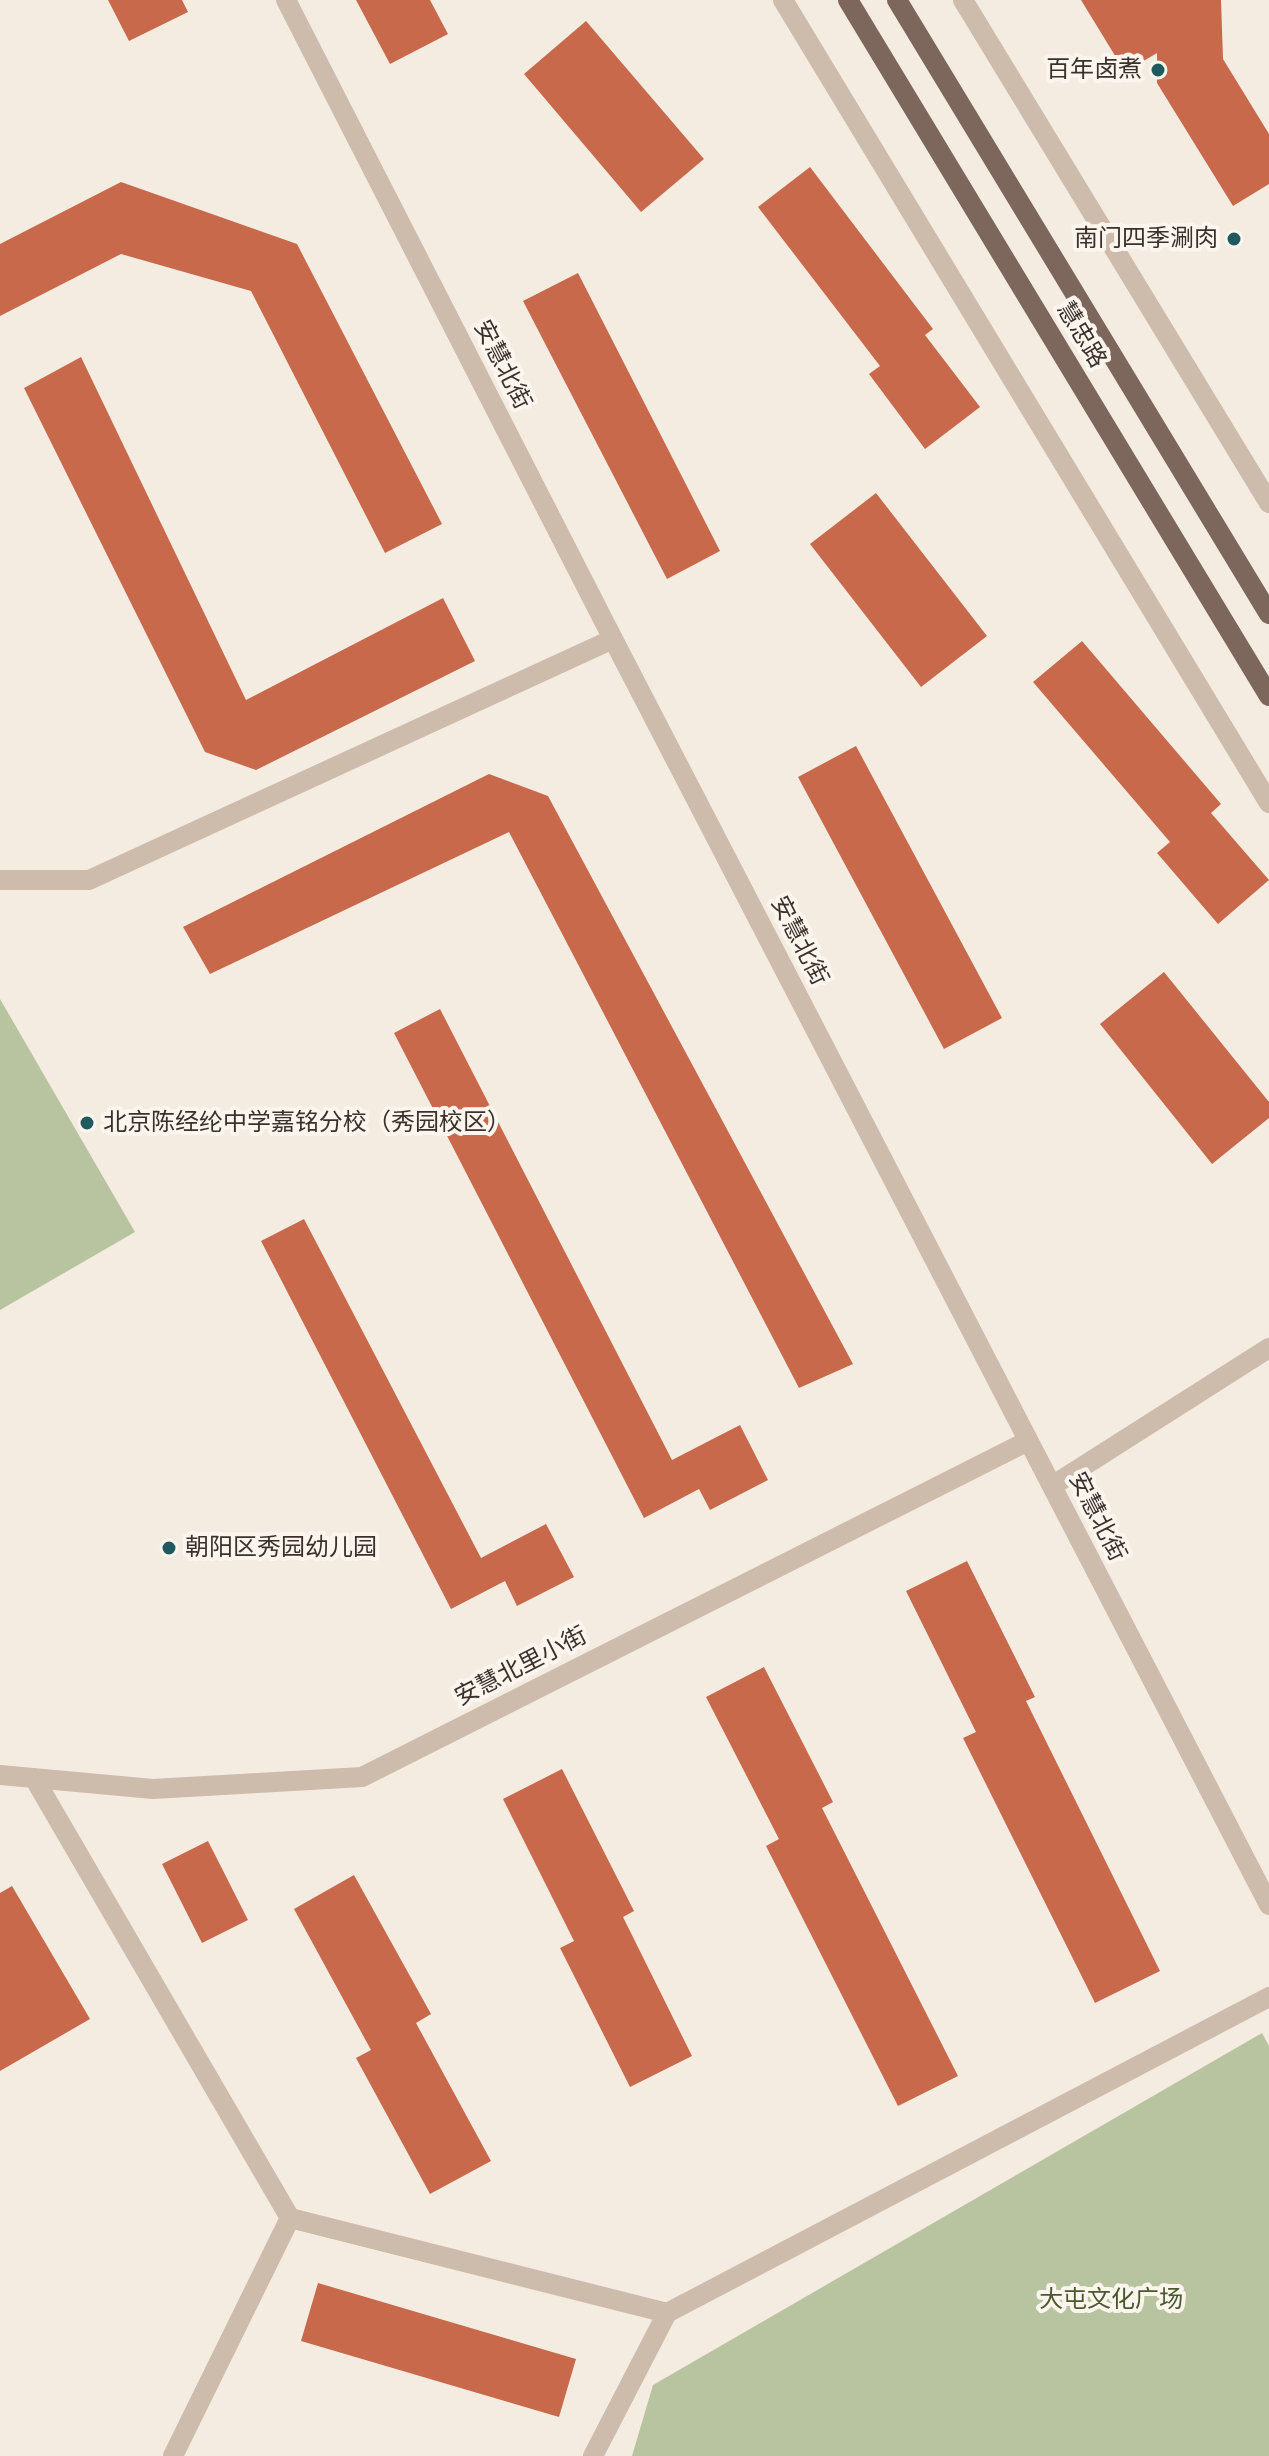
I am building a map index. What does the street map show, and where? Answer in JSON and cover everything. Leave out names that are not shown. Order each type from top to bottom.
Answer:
[{"type":"main road","name":"慧忠路","points":[[848,0],[1269,696]]},
{"type":"main road","name":"慧忠路","points":[[897,0],[1269,614]]},
{"type":"street","name":"安慧北街","points":[[286,0],[613,639],[1269,1905]]},
{"type":"street","points":[[783,0],[1269,803]]},
{"type":"street","points":[[963,0],[1269,503]]},
{"type":"street","points":[[0,880],[89,880],[613,639]]},
{"type":"street","points":[[1052,1486],[1269,1348]]},
{"type":"street","name":"安慧北里小街","points":[[0,1775],[153,1789],[362,1777],[1028,1441]]},
{"type":"street","points":[[34,1778],[290,2218],[667,2313]]},
{"type":"street","points":[[593,2456],[667,2313],[1269,1997]]},
{"type":"street","points":[[173,2456],[290,2218]]},
{"type":"green space","points":[[0,999],[135,1232],[0,1310]]},
{"type":"green space","name":"大屯文化广场","points":[[1262,2033],[1269,2046],[1269,2456],[632,2456],[653,2385]]},
{"type":"building","points":[[108,0],[182,0],[188,12],[129,41]]},
{"type":"building","points":[[356,0],[430,0],[448,34],[390,64]]},
{"type":"building","points":[[1081,0],[1221,0],[1223,59],[1269,134],[1269,184],[1233,206],[1157,83],[1157,53],[1125,72]]},
{"type":"building","points":[[586,21],[704,159],[641,212],[524,74]]},
{"type":"building","points":[[810,167],[933,329],[925,335],[980,407],[925,449],[869,374],[880,366],[758,207]]},
{"type":"building","points":[[121,182],[297,244],[442,524],[385,553],[251,291],[121,254],[0,316],[0,244]]},
{"type":"building","points":[[578,273],[720,551],[667,579],[523,301]]},
{"type":"building","points":[[81,357],[246,700],[443,598],[475,661],[256,770],[205,752],[24,388]]},
{"type":"building","points":[[876,493],[987,636],[921,687],[810,544]]},
{"type":"building","points":[[1082,641],[1221,804],[1211,813],[1269,880],[1218,924],[1157,853],[1170,842],[1033,682]]},
{"type":"building","points":[[856,746],[1002,1018],[944,1049],[798,777]]},
{"type":"building","points":[[489,774],[548,796],[853,1364],[799,1388],[509,832],[210,974],[183,927]]},
{"type":"building","points":[[1164,972],[1269,1102],[1269,1118],[1212,1164],[1100,1024]]},
{"type":"building","points":[[440,1009],[672,1460],[740,1425],[768,1480],[710,1510],[699,1489],[644,1518],[394,1033]]},
{"type":"building","points":[[304,1219],[481,1558],[546,1524],[574,1577],[517,1606],[505,1581],[451,1609],[261,1241]]},
{"type":"building","points":[[967,1561],[1035,1697],[1026,1701],[1160,1971],[1095,2003],[963,1738],[976,1732],[906,1591]]},
{"type":"building","points":[[764,1667],[833,1802],[822,1808],[958,2076],[898,2106],[766,1846],[779,1839],[706,1697]]},
{"type":"building","points":[[562,1769],[634,1911],[623,1917],[692,2056],[630,2087],[560,1948],[574,1941],[503,1799]]},
{"type":"building","points":[[208,1841],[248,1920],[202,1943],[162,1864]]},
{"type":"building","points":[[354,1875],[431,2014],[416,2023],[491,2161],[430,2194],[356,2058],[371,2050],[294,1909]]},
{"type":"building","points":[[12,1886],[90,2019],[0,2071],[0,1893]]},
{"type":"building","points":[[318,2283],[576,2359],[559,2417],[301,2341]]},
{"type":"place","name":"百年卤煮","points":[[1158,70]]},
{"type":"place","name":"南门四季涮肉","points":[[1234,239]]},
{"type":"place","name":"北京陈经纶中学嘉铭分校（秀园校区）","points":[[87,1123]]},
{"type":"place","name":"朝阳区秀园幼儿园","points":[[169,1548]]}]
